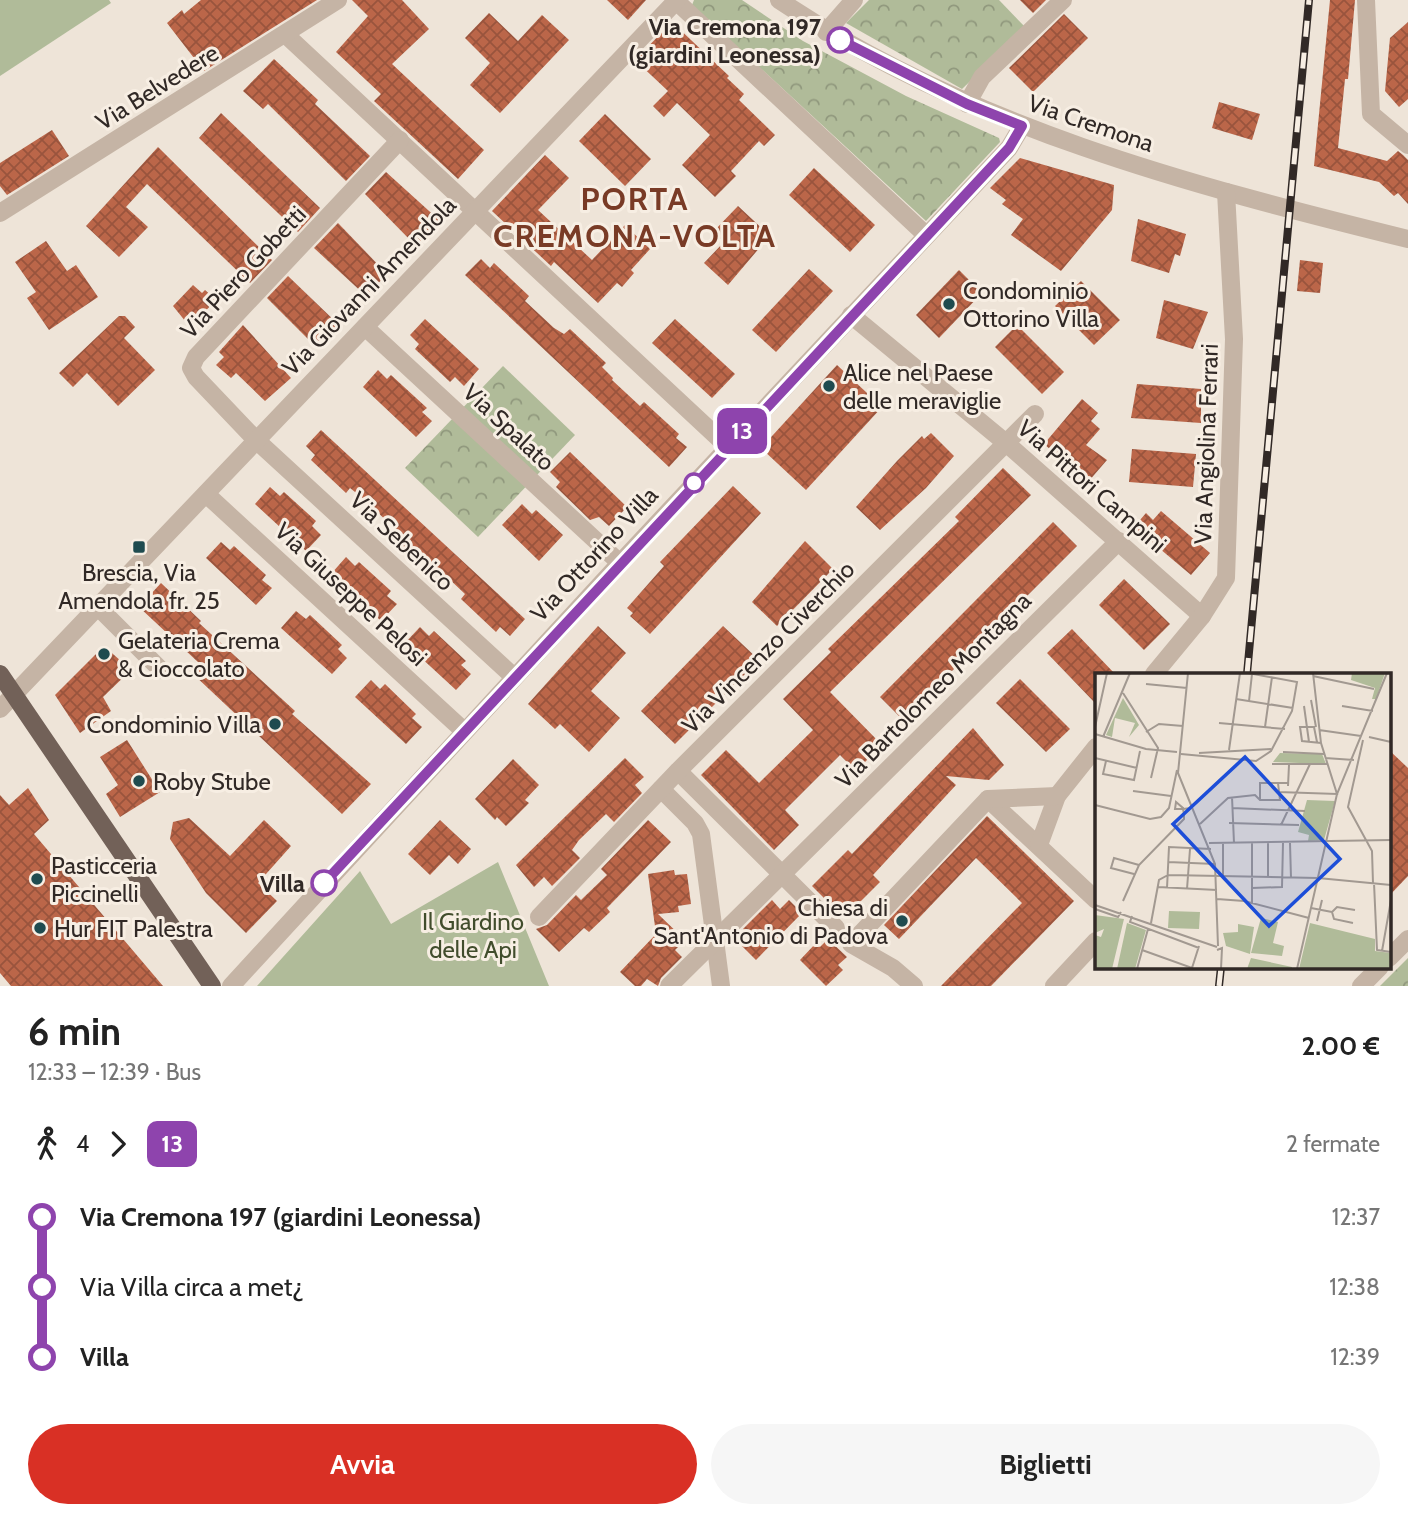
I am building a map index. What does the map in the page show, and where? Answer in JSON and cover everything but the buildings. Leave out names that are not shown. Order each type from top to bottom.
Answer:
[{"type":"main road","points":[[0,674],[212,986]]},
{"type":"street","name":"Via Belvedere","points":[[0,213],[338,0]]},
{"type":"street","points":[[677,0],[926,236]]},
{"type":"street","name":"Via Giovanni Amendola","points":[[0,709],[677,0]]},
{"type":"street","name":"Via Cremona","points":[[779,0],[826,32],[967,104],[1022,126],[1226,192],[1406,235]]},
{"type":"street","points":[[826,32],[854,0]]},
{"type":"street","points":[[967,104],[982,77],[1063,0]]},
{"type":"street","points":[[1366,0],[1371,114],[1408,145]]},
{"type":"street","points":[[286,35],[728,447]]},
{"type":"street","name":"Via Ottorino Villa","points":[[231,986],[513,677],[1009,148],[1022,126]]},
{"type":"street","name":"Via Piero Gobetti","points":[[256,440],[196,377],[191,368],[197,357],[400,140]]},
{"type":"street","name":"Via Angiolina Ferrari","points":[[1155,673],[1202,616],[1226,578],[1234,339],[1226,192]]},
{"type":"street","name":"Via Pittori Campini","points":[[851,315],[1006,443],[1202,616]]},
{"type":"street","name":"Via Spalato","points":[[365,327],[620,563]]},
{"type":"street","name":"Via Vincenzo Civerchio","points":[[539,917],[661,789],[1035,414]]},
{"type":"street","name":"Via Sebenico","points":[[256,440],[513,677]]},
{"type":"street","name":"Via Giuseppe Pelosi","points":[[206,494],[464,731]]},
{"type":"street","name":"Via Bartolomeo Montagna","points":[[669,986],[1119,541]]},
{"type":"street","points":[[98,607],[162,670]]},
{"type":"street","points":[[1039,845],[1058,796],[1095,750]]},
{"type":"street","points":[[678,772],[836,928]]},
{"type":"street","points":[[661,789],[695,823],[701,834],[721,986]]},
{"type":"street","points":[[914,986],[894,968],[851,944],[988,799],[1058,796]]},
{"type":"street","points":[[988,799],[1095,898]]},
{"type":"street","points":[[1390,957],[1408,939]]},
{"type":"street","points":[[1054,986],[1095,943]]},
{"type":"street","points":[[1361,986],[1379,968]]},
{"type":"green space","points":[[0,0],[109,0],[111,3],[0,76]]},
{"type":"green space","points":[[694,0],[742,0],[803,41],[906,96],[999,138],[1000,142],[926,221],[692,5]]},
{"type":"green space","points":[[869,0],[999,0],[1026,28],[962,89],[846,23]]},
{"type":"green space","points":[[503,366],[575,435],[478,537],[405,468]]},
{"type":"green space","name":"Il Giardino delle Api","points":[[498,862],[549,986],[257,986],[360,871],[391,924]]},
{"type":"green space","points":[[1408,958],[1408,986],[1380,986]]},
{"type":"railway","points":[[1247,673],[1309,0]]},
{"type":"railway","points":[[1219,986],[1221,968]]},
{"type":"bus line","name":"13","points":[[324,883],[638,543],[1009,148],[1022,126],[967,104],[840,40]]},
{"type":"place","name":"Via Cremona 197 (giardini Leonessa)","points":[[840,40]]},
{"type":"place","name":"Condominio Ottorino Villa","points":[[949,304]]},
{"type":"place","name":"Alice nel Paese delle meraviglie","points":[[829,386]]},
{"type":"place","name":"Brescia, Via Amendola fr. 25","points":[[139,547]]},
{"type":"place","name":"Gelateria Crema & Cioccolato","points":[[104,654]]},
{"type":"place","name":"Condominio Villa","points":[[275,724]]},
{"type":"place","name":"Roby Stube","points":[[139,781]]},
{"type":"place","name":"Pasticceria Piccinelli","points":[[37,879]]},
{"type":"place","name":"Villa","points":[[324,883]]},
{"type":"place","name":"Chiesa di Sant'Antonio di Padova","points":[[902,921]]},
{"type":"place","name":"Hur FIT Palestra","points":[[40,928]]},
{"type":"district","name":"PORTA CREMONA-VOLTA","points":[[635,216]]}]
